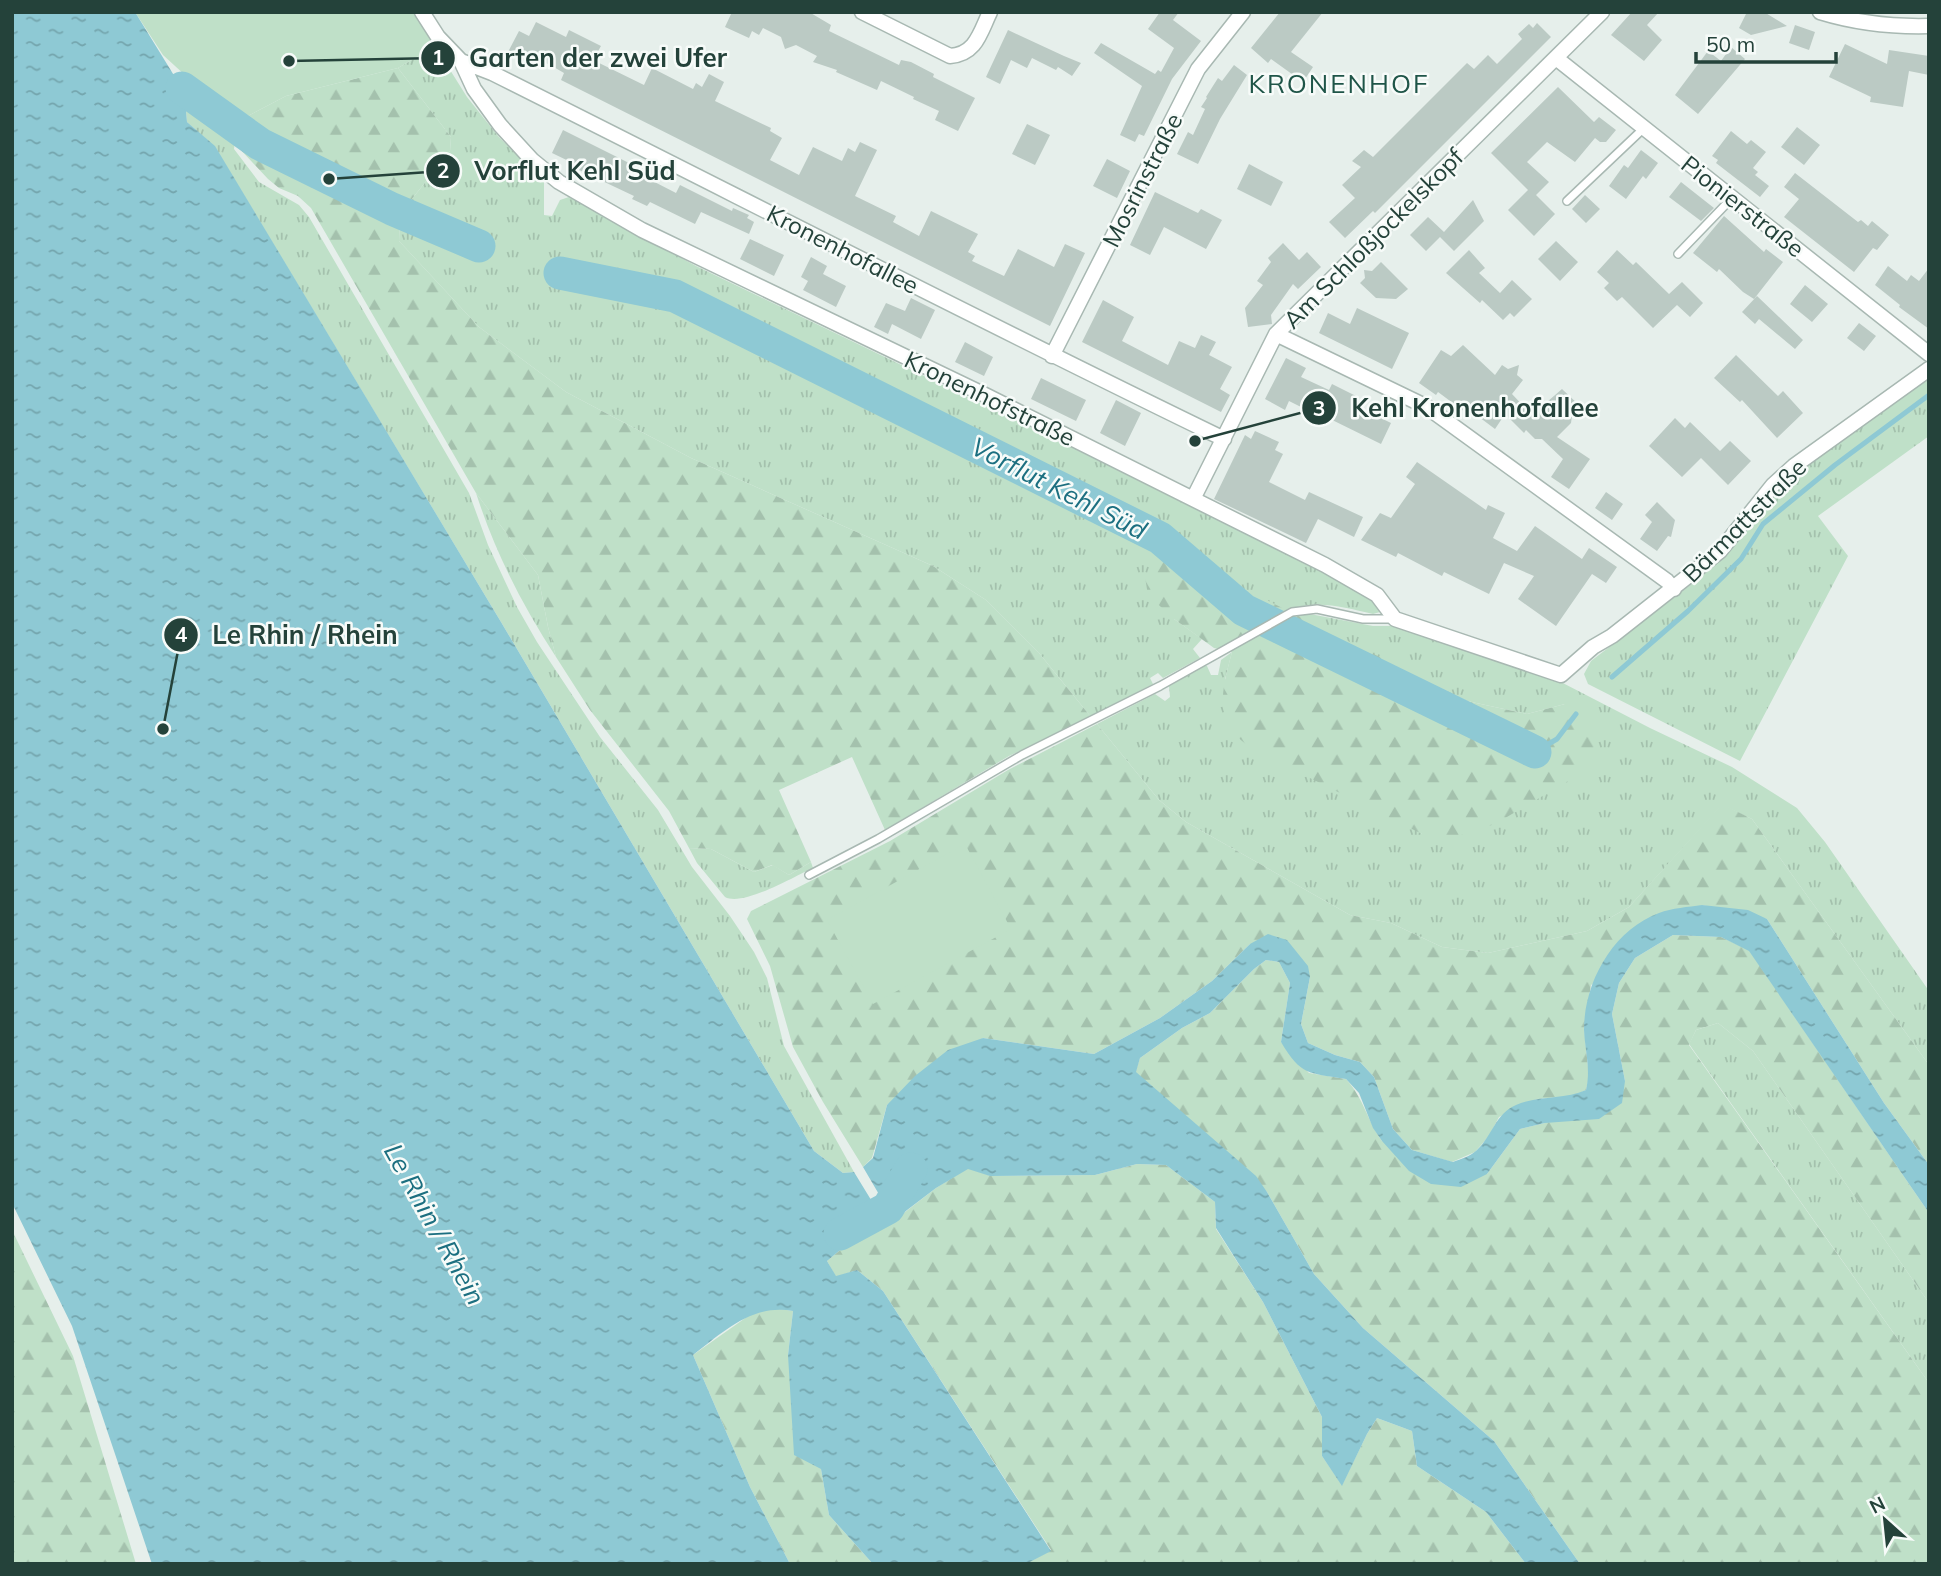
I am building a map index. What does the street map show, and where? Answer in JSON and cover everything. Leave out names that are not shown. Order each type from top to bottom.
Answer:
[{"type":"street","points":[[422,12],[438,37],[461,61]]},
{"type":"street","points":[[862,12],[950,56],[962,55],[968,51],[977,41],[990,12]]},
{"type":"street","name":"Mosrinstraße","points":[[1052,356],[1198,69],[1243,12]]},
{"type":"street","name":"Am Schloßjockelskopf","points":[[1193,499],[1276,334],[1602,12]]},
{"type":"street","points":[[1820,12],[1846,20],[1897,27],[1929,26]]},
{"type":"street","name":"Pionierstraße","points":[[1556,58],[1929,354]]},
{"type":"street","name":"Kronenhofallee","points":[[461,61],[492,73],[1052,356],[1224,439]]},
{"type":"street","name":"Kronenhofstraße","points":[[461,61],[474,89],[500,125],[532,160],[559,182],[642,230],[985,395],[1325,565],[1377,596],[1395,620]]},
{"type":"street","points":[[1276,334],[1427,407],[1667,581],[1674,589]]},
{"type":"street","name":"Bärmattstraße","points":[[1395,620],[1561,675],[1592,647],[1612,636],[1720,551],[1773,485],[1794,466],[1929,369]]},
{"type":"lane","points":[[1567,201],[1644,128]]},
{"type":"lane","points":[[1678,254],[1732,198]]},
{"type":"lane","points":[[809,875],[878,839],[1022,755],[1160,686],[1292,612],[1317,609],[1363,619],[1395,620]]},
{"type":"green space","points":[[135,12],[413,12],[435,46],[398,68],[286,96],[242,119],[198,87],[163,55]]},
{"type":"green space","points":[[435,46],[467,97],[498,136],[544,182],[544,215],[552,216],[560,200],[569,197],[696,266],[1322,568],[1380,605],[1380,612],[1373,614],[1318,605],[1285,611],[1233,583],[1174,619],[1202,639],[1193,649],[1200,658],[1163,678],[1158,673],[1150,678],[1153,684],[1091,717],[1039,653],[986,600],[933,566],[691,458],[566,392],[479,327],[399,241],[400,214],[450,151],[451,137],[398,68]]},
{"type":"green space","points":[[398,68],[451,137],[450,151],[400,214],[399,241],[479,327],[566,392],[691,458],[933,566],[986,600],[1039,653],[1091,717],[1009,756],[885,830],[852,757],[779,790],[811,862],[789,875],[772,865],[754,872],[711,849],[689,848],[669,811],[590,710],[556,657],[538,575],[476,493],[311,208],[298,196],[279,188],[268,179],[224,132],[242,119],[286,96]]},
{"type":"green space","points":[[194,108],[235,141],[234,149],[259,182],[299,205],[309,217],[469,493],[488,545],[537,642],[600,737],[658,810],[692,867],[754,952],[767,978],[784,1046],[854,1172],[843,1173],[814,1151],[501,622],[215,147],[187,122],[186,111]]},
{"type":"green space","points":[[1929,377],[1929,436],[1818,516],[1848,556],[1740,761],[1588,684],[1584,674],[1591,661],[1693,583],[1728,552],[1782,487],[1808,464]]},
{"type":"green space","points":[[476,493],[538,575],[556,657],[510,578]]},
{"type":"green space","points":[[1165,557],[1213,592],[1233,583],[1467,701],[1527,714],[1565,704],[1590,723],[1602,761],[1495,824],[1449,839],[1422,834],[1250,748],[1234,733],[1226,719],[1223,700],[1232,652],[1214,648],[1174,619],[1148,595],[1145,577]]},
{"type":"green space","points":[[1310,614],[1373,626],[1394,626],[1557,680],[1732,767],[1797,808],[1825,842],[1929,991],[1929,1065],[1752,819],[1722,805],[1629,907],[1587,931],[1488,953],[1442,947],[1391,923],[1350,915],[1186,822],[1159,800],[1097,724],[1155,694],[1165,701],[1170,697],[1169,686],[1204,666],[1207,666],[1211,675],[1218,675],[1221,660],[1232,652],[1225,679],[1422,834],[1565,704],[1527,714],[1467,701],[1294,616]]},
{"type":"green space","points":[[1097,724],[1159,800],[1186,822],[1350,915],[1391,923],[1442,947],[1488,953],[1587,931],[1629,907],[1722,804],[1752,819],[1929,1065],[1929,1165],[1884,1103],[1767,919],[1702,905],[1591,985],[1584,1028],[1589,1077],[1586,1090],[1573,1096],[1537,1099],[1499,1117],[1489,1136],[1475,1152],[1452,1162],[1412,1150],[1393,1129],[1374,1077],[1360,1062],[1308,1043],[1301,1024],[1310,977],[1250,944],[1212,981],[1160,1018],[1094,1054],[983,1038],[887,1105],[872,1158],[863,1167],[793,1047],[770,966],[747,919],[751,911],[890,841],[1008,770]]},
{"type":"green space","points":[[965,844],[1011,929],[873,1004],[827,920]]},
{"type":"green space","points":[[689,848],[711,849],[754,872],[773,865],[789,875],[811,862],[813,868],[756,894],[733,899],[725,897],[697,863]]},
{"type":"green space","points":[[1673,935],[1721,937],[1749,950],[1929,1213],[1929,1303],[1753,1051],[1718,1023],[1696,1030],[1689,1045],[1929,1383],[1929,1564],[1580,1564],[1494,1441],[1363,1328],[1314,1274],[1267,1192],[1135,1073],[1140,1058],[1182,1028],[1210,1013],[1254,969],[1266,960],[1279,962],[1290,983],[1281,1042],[1309,1073],[1346,1079],[1382,1141],[1487,1174],[1520,1129],[1545,1123],[1625,1081],[1612,1014],[1619,983],[1635,958]]},
{"type":"green space","points":[[1718,1023],[1753,1051],[1929,1303],[1929,1383],[1689,1044],[1696,1030]]},
{"type":"green space","points":[[1137,1164],[1166,1165],[1215,1202],[1216,1229],[1263,1302],[1322,1417],[1322,1456],[1342,1485],[1377,1418],[1412,1431],[1417,1466],[1486,1512],[1526,1564],[1026,1564],[1051,1550],[883,1291],[857,1270],[836,1277],[827,1261],[864,1230],[887,1226],[936,1188],[968,1168],[991,1176],[1095,1175]]},
{"type":"green space","points":[[12,1230],[73,1356],[136,1564],[12,1564]]},
{"type":"green space","points":[[773,1308],[793,1311],[788,1355],[821,1469],[829,1515],[873,1564],[790,1564],[750,1487],[693,1355],[751,1314]]},
{"type":"water","points":[[12,12],[135,12],[194,108],[186,111],[187,122],[215,146],[814,1151],[843,1173],[854,1172],[887,1226],[864,1230],[827,1261],[836,1276],[857,1270],[883,1291],[1051,1551],[1026,1564],[873,1564],[829,1515],[821,1469],[794,1455],[788,1355],[793,1311],[778,1310],[765,1311],[739,1321],[693,1355],[750,1487],[790,1564],[152,1564],[72,1326],[12,1203]]},
{"type":"water","points":[[1702,905],[1748,910],[1767,919],[1884,1103],[1929,1165],[1929,1213],[1749,951],[1721,937],[1673,935],[1635,958],[1619,983],[1612,1014],[1625,1081],[1622,1103],[1599,1119],[1545,1123],[1520,1129],[1487,1174],[1461,1187],[1431,1184],[1409,1171],[1373,1128],[1359,1093],[1346,1079],[1314,1074],[1294,1061],[1281,1042],[1290,983],[1279,962],[1266,960],[1254,969],[1210,1013],[1182,1028],[1140,1058],[1136,1072],[1256,1176],[1314,1274],[1363,1328],[1494,1441],[1580,1564],[1526,1564],[1486,1512],[1417,1466],[1412,1431],[1377,1418],[1342,1486],[1322,1456],[1322,1417],[1263,1302],[1216,1228],[1215,1202],[1166,1165],[1137,1164],[1095,1175],[990,1176],[968,1169],[936,1188],[894,1220],[863,1167],[873,1158],[887,1105],[915,1076],[948,1050],[983,1038],[1094,1054],[1160,1018],[1212,981],[1250,944],[1268,934],[1287,940],[1308,966],[1310,977],[1301,1024],[1308,1043],[1360,1062],[1374,1077],[1393,1129],[1412,1150],[1453,1162],[1477,1150],[1504,1113],[1516,1105],[1586,1090],[1588,1075],[1585,1012],[1589,994],[1604,960],[1628,932],[1643,921],[1664,911]]},
{"type":"building","points":[[732,12],[809,12],[831,25],[829,31],[899,65],[901,60],[911,62],[934,74],[933,77],[975,98],[958,131],[935,120],[939,111],[913,99],[914,97],[881,81],[877,90],[836,72],[837,70],[813,62],[817,56],[796,45],[785,49],[781,37],[763,28],[759,35],[752,31],[749,38],[725,27]]},
{"type":"building","points":[[1160,12],[1179,12],[1173,20],[1201,41],[1172,79],[1144,136],[1139,134],[1135,142],[1120,135],[1142,86],[1094,53],[1101,43],[1155,74],[1158,70],[1161,72],[1174,48],[1148,29]]},
{"type":"building","points":[[1280,12],[1323,12],[1291,52],[1313,67],[1303,82],[1271,59],[1268,63],[1251,48]]},
{"type":"building","points":[[1632,12],[1659,12],[1647,25],[1662,40],[1644,61],[1611,35]]},
{"type":"building","points":[[1747,12],[1764,12],[1787,26],[1751,35],[1739,28]]},
{"type":"building","points":[[536,22],[566,37],[569,30],[601,46],[593,60],[644,85],[652,68],[693,89],[696,83],[702,87],[709,74],[724,82],[715,101],[771,128],[770,131],[782,138],[770,160],[799,175],[813,147],[842,161],[848,148],[855,152],[860,142],[877,150],[855,196],[896,216],[893,222],[919,236],[931,211],[978,234],[968,252],[975,256],[972,261],[1004,276],[1018,249],[1054,267],[1065,244],[1085,253],[1050,326],[561,80],[564,73],[552,66],[531,56],[528,63],[508,52],[519,31],[529,36]]},
{"type":"building","points":[[1537,23],[1551,37],[1375,213],[1373,211],[1345,238],[1329,222],[1355,198],[1342,185],[1361,167],[1352,161],[1364,150],[1373,157],[1467,63],[1474,69],[1488,55],[1497,64],[1522,39],[1518,34],[1529,24],[1533,28]]},
{"type":"building","points":[[1795,25],[1815,32],[1809,50],[1789,43]]},
{"type":"building","points":[[1008,30],[1081,63],[1072,76],[1058,67],[1056,70],[1032,58],[1027,68],[1011,60],[1000,84],[986,77]]},
{"type":"building","points":[[1845,44],[1887,64],[1889,50],[1929,56],[1929,75],[1909,71],[1903,107],[1870,102],[1871,97],[1829,77]]},
{"type":"building","points":[[1731,47],[1745,59],[1698,114],[1675,95],[1708,51],[1721,61]]},
{"type":"building","points":[[1234,65],[1247,75],[1220,119],[1198,164],[1177,154],[1188,132],[1193,135],[1205,109],[1201,107],[1218,78],[1222,81]]},
{"type":"building","points":[[1558,87],[1594,122],[1599,117],[1616,130],[1606,142],[1595,138],[1575,162],[1547,142],[1527,162],[1549,182],[1536,195],[1555,214],[1534,236],[1508,210],[1528,190],[1491,153]]},
{"type":"building","points":[[1027,124],[1050,135],[1035,165],[1012,154]]},
{"type":"building","points":[[1797,127],[1820,145],[1804,165],[1781,147]]},
{"type":"building","points":[[563,130],[641,169],[639,174],[676,193],[680,185],[732,211],[733,208],[749,215],[747,218],[754,222],[749,234],[701,212],[695,224],[650,202],[647,206],[632,199],[634,196],[577,169],[579,166],[552,153]]},
{"type":"building","points":[[1731,131],[1747,144],[1751,140],[1766,152],[1753,168],[1758,172],[1755,175],[1769,186],[1760,197],[1716,163],[1718,160],[1712,156]]},
{"type":"building","points":[[1641,150],[1658,163],[1646,179],[1643,176],[1626,199],[1609,186],[1624,165],[1628,168]]},
{"type":"building","points":[[1107,159],[1130,171],[1117,198],[1093,186]]},
{"type":"building","points":[[1249,164],[1283,182],[1271,206],[1237,189]]},
{"type":"building","points":[[1795,173],[1858,222],[1861,220],[1868,226],[1872,221],[1889,235],[1877,250],[1873,248],[1854,272],[1784,217],[1799,199],[1784,187]]},
{"type":"building","points":[[1681,182],[1714,208],[1701,221],[1669,197]]},
{"type":"building","points":[[1155,192],[1198,213],[1201,209],[1222,220],[1206,249],[1164,227],[1150,255],[1130,245]]},
{"type":"building","points":[[1585,195],[1600,209],[1586,223],[1572,209]]},
{"type":"building","points":[[1473,200],[1484,221],[1454,251],[1440,237],[1426,251],[1410,235],[1428,217],[1444,232]]},
{"type":"building","points":[[1724,216],[1764,252],[1766,249],[1783,262],[1754,299],[1719,269],[1717,272],[1693,253]]},
{"type":"building","points":[[750,239],[784,255],[774,276],[740,259]]},
{"type":"building","points":[[1556,241],[1578,262],[1560,281],[1538,259]]},
{"type":"building","points":[[1283,243],[1299,260],[1307,252],[1321,267],[1298,289],[1293,284],[1271,315],[1272,324],[1248,327],[1245,308],[1263,285],[1257,281],[1271,262],[1268,258]]},
{"type":"building","points":[[1469,250],[1485,268],[1479,273],[1500,293],[1512,280],[1532,299],[1514,317],[1510,313],[1503,320],[1446,273]]},
{"type":"building","points":[[1617,250],[1633,265],[1636,262],[1669,294],[1682,282],[1703,303],[1690,317],[1677,305],[1653,328],[1622,297],[1617,301],[1604,288],[1609,283],[1597,272]]},
{"type":"building","points":[[811,257],[827,266],[823,274],[846,286],[836,307],[803,290],[808,281],[801,277]]},
{"type":"building","points":[[1381,262],[1408,289],[1396,299],[1376,298],[1360,283],[1365,278],[1364,270],[1372,271]]},
{"type":"building","points":[[1888,266],[1907,281],[1911,275],[1919,281],[1929,268],[1929,329],[1875,285]]},
{"type":"building","points":[[1805,285],[1828,304],[1812,322],[1790,304]]},
{"type":"building","points":[[1757,296],[1803,340],[1795,349],[1759,319],[1755,324],[1742,312]]},
{"type":"building","points":[[911,298],[935,310],[921,339],[892,324],[888,334],[874,327],[886,303],[905,311]]},
{"type":"building","points":[[1103,300],[1134,317],[1122,341],[1168,365],[1179,341],[1195,348],[1201,335],[1216,342],[1209,355],[1232,367],[1220,389],[1230,395],[1221,412],[1082,342]]},
{"type":"building","points":[[1357,308],[1409,333],[1392,369],[1319,333],[1328,313],[1350,324]]},
{"type":"building","points":[[1859,323],[1876,336],[1864,351],[1847,338]]},
{"type":"building","points":[[965,342],[993,357],[984,376],[955,362]]},
{"type":"building","points":[[1463,345],[1495,375],[1502,365],[1508,369],[1519,365],[1517,375],[1523,380],[1512,394],[1532,415],[1562,389],[1581,407],[1572,416],[1571,423],[1557,437],[1590,459],[1569,489],[1551,477],[1563,459],[1542,439],[1535,439],[1526,430],[1524,433],[1505,414],[1495,429],[1475,414],[1473,418],[1438,392],[1436,395],[1419,383],[1441,350],[1451,356]]},
{"type":"building","points":[[1736,355],[1778,396],[1783,391],[1803,413],[1777,438],[1742,400],[1740,402],[1714,378]]},
{"type":"building","points":[[1286,358],[1306,368],[1301,377],[1329,390],[1332,384],[1356,396],[1352,404],[1391,423],[1381,444],[1289,401],[1285,410],[1265,399]]},
{"type":"building","points":[[1041,378],[1086,400],[1076,421],[1031,399]]},
{"type":"building","points":[[1116,400],[1141,413],[1125,446],[1100,433]]},
{"type":"building","points":[[1675,418],[1685,428],[1690,422],[1720,451],[1730,441],[1751,461],[1728,485],[1701,458],[1682,477],[1649,446]]},
{"type":"building","points":[[1255,431],[1279,442],[1275,450],[1283,454],[1269,482],[1305,500],[1309,492],[1363,517],[1354,537],[1318,519],[1306,543],[1214,499],[1245,435],[1251,439]]},
{"type":"building","points":[[1417,462],[1486,510],[1488,505],[1505,513],[1493,538],[1517,551],[1535,526],[1582,559],[1589,548],[1617,567],[1606,583],[1592,574],[1556,626],[1518,599],[1534,576],[1504,563],[1489,594],[1444,572],[1442,576],[1398,553],[1396,557],[1361,540],[1380,513],[1391,518],[1415,484],[1406,477]]},
{"type":"building","points":[[1606,492],[1623,504],[1612,520],[1595,508]]},
{"type":"building","points":[[1657,502],[1675,520],[1671,537],[1668,536],[1657,551],[1640,539],[1652,522],[1645,515]]},
{"type":"waterway","name":"Vorflut Kehl Süd","points":[[182,88],[260,144],[392,209],[479,246]]},
{"type":"waterway","name":"Vorflut Kehl Süd","points":[[560,273],[675,296],[1160,538],[1244,610],[1535,752]]},
{"type":"waterway","points":[[1612,677],[1688,611],[1741,559],[1763,524],[1835,465],[1929,395]]},
{"type":"waterway","points":[[1535,752],[1557,739],[1576,714]]},
{"type":"waterway","points":[[840,1234],[888,1208],[911,1169]]},
{"type":"place","name":"Garten der zwei Ufer","points":[[289,61]]},
{"type":"place","name":"Vorflut Kehl Süd","points":[[329,179]]},
{"type":"place","name":"Kehl Kronenhofallee","points":[[1195,441]]},
{"type":"place","name":"Le Rhin / Rhein","points":[[163,729]]},
{"type":"district","name":"KRONENHOF","points":[[1339,83]]}]
